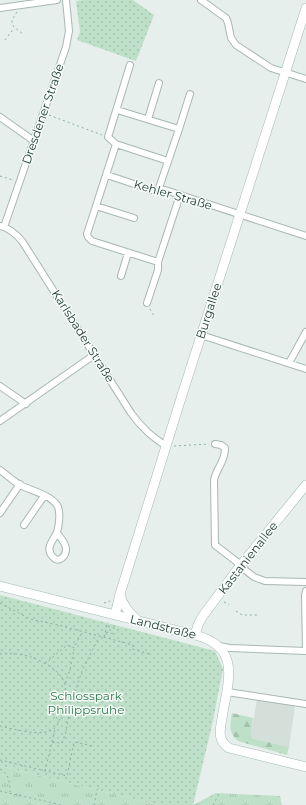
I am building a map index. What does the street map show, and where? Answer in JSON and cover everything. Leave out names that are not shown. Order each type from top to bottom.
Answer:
[{"type":"street","points":[[0,8],[57,0]]},
{"type":"street","name":"Dresdener Straße","points":[[2,226],[44,113],[68,40],[69,26],[66,0]]},
{"type":"street","points":[[201,0],[226,18],[231,38],[236,45],[271,68],[306,79]]},
{"type":"street","name":"Burgallee","points":[[112,614],[120,594],[306,8]]},
{"type":"street","points":[[130,65],[108,137],[116,144],[168,161]]},
{"type":"street","points":[[148,119],[159,83]]},
{"type":"street","points":[[159,188],[190,94]]},
{"type":"street","points":[[117,110],[179,129]]},
{"type":"street","points":[[0,118],[34,141]]},
{"type":"street","points":[[116,144],[96,206],[88,237],[92,241],[158,262]]},
{"type":"street","name":"Kehler Straße","points":[[106,175],[154,191],[159,188],[306,236]]},
{"type":"street","points":[[147,304],[158,270],[158,262],[180,195]]},
{"type":"street","points":[[96,206],[134,218]]},
{"type":"street","name":"Karlsbader Straße","points":[[2,226],[15,234],[22,241],[138,423],[153,437],[166,446]]},
{"type":"street","points":[[121,276],[128,253]]},
{"type":"street","points":[[289,363],[306,332]]},
{"type":"street","points":[[201,335],[306,369]]},
{"type":"street","points":[[0,421],[94,355]]},
{"type":"street","points":[[0,386],[26,404]]},
{"type":"street","points":[[215,444],[222,445],[225,448],[223,462],[216,472],[214,480],[215,545],[254,577],[265,581],[306,582]]},
{"type":"street","points":[[0,470],[20,484],[54,501],[59,508],[60,513],[56,533]]},
{"type":"street","points":[[0,513],[20,484]]},
{"type":"street","name":"Kastanienallee","points":[[195,635],[196,628],[202,618],[240,566],[306,485]]},
{"type":"street","points":[[24,525],[44,496]]},
{"type":"street","name":"Landstraße","points":[[0,586],[207,638],[219,646]]},
{"type":"street","points":[[219,646],[306,651],[306,591]]},
{"type":"street","points":[[120,594],[122,603],[138,621]]},
{"type":"street","points":[[219,646],[226,655],[229,679],[220,727],[223,743],[229,748],[306,766]]},
{"type":"street","points":[[227,692],[306,704]]},
{"type":"path","points":[[22,5],[12,20],[12,24],[23,34]]},
{"type":"path","points":[[5,40],[14,27]]},
{"type":"path","points":[[44,113],[108,137]]},
{"type":"path","points":[[0,176],[19,183]]},
{"type":"path","points":[[147,304],[154,316]]},
{"type":"path","points":[[166,446],[215,444]]},
{"type":"path","points":[[0,603],[30,619],[133,645],[132,649],[149,654]]},
{"type":"path","points":[[236,611],[242,615],[257,615]]},
{"type":"path","points":[[104,637],[112,614]]},
{"type":"path","points":[[107,626],[116,629]]},
{"type":"path","points":[[45,771],[55,728],[64,711],[66,701],[66,696],[64,693],[66,688],[65,684],[70,670],[74,648],[83,632]]},
{"type":"path","points":[[106,632],[115,633]]},
{"type":"path","points":[[52,742],[62,743],[66,732],[70,707],[82,670],[99,636]]},
{"type":"path","points":[[45,664],[68,645],[74,648]]},
{"type":"path","points":[[0,654],[30,656],[59,674],[65,684]]},
{"type":"path","points":[[59,720],[50,709],[49,704],[52,697],[64,693]]},
{"type":"path","points":[[65,706],[70,707]]},
{"type":"path","points":[[0,726],[40,733],[55,728]]},
{"type":"path","points":[[0,760],[67,776],[74,742],[92,746]]},
{"type":"path","points":[[0,769],[8,778],[10,783],[10,794]]},
{"type":"path","points":[[94,805],[97,790],[99,788]]},
{"type":"path","points":[[0,791],[62,805]]},
{"type":"path","points":[[212,805],[219,794]]},
{"type":"shaded area","points":[[257,700],[295,706],[289,747],[252,738],[251,732]]},
{"type":"green space","points":[[133,0],[154,15],[136,61],[77,40],[80,32],[76,1]]},
{"type":"green space","name":"Schlosspark Philippsruhe","points":[[0,595],[215,651],[223,669],[212,725],[193,805],[158,805],[0,766]]},
{"type":"green space","points":[[232,713],[253,718],[251,732],[252,738],[289,747],[287,755],[238,741],[231,731],[230,725]]},
{"type":"green space","points":[[0,766],[158,805],[0,805]]},
{"type":"green space","points":[[216,793],[280,796],[282,805],[193,805]]}]
